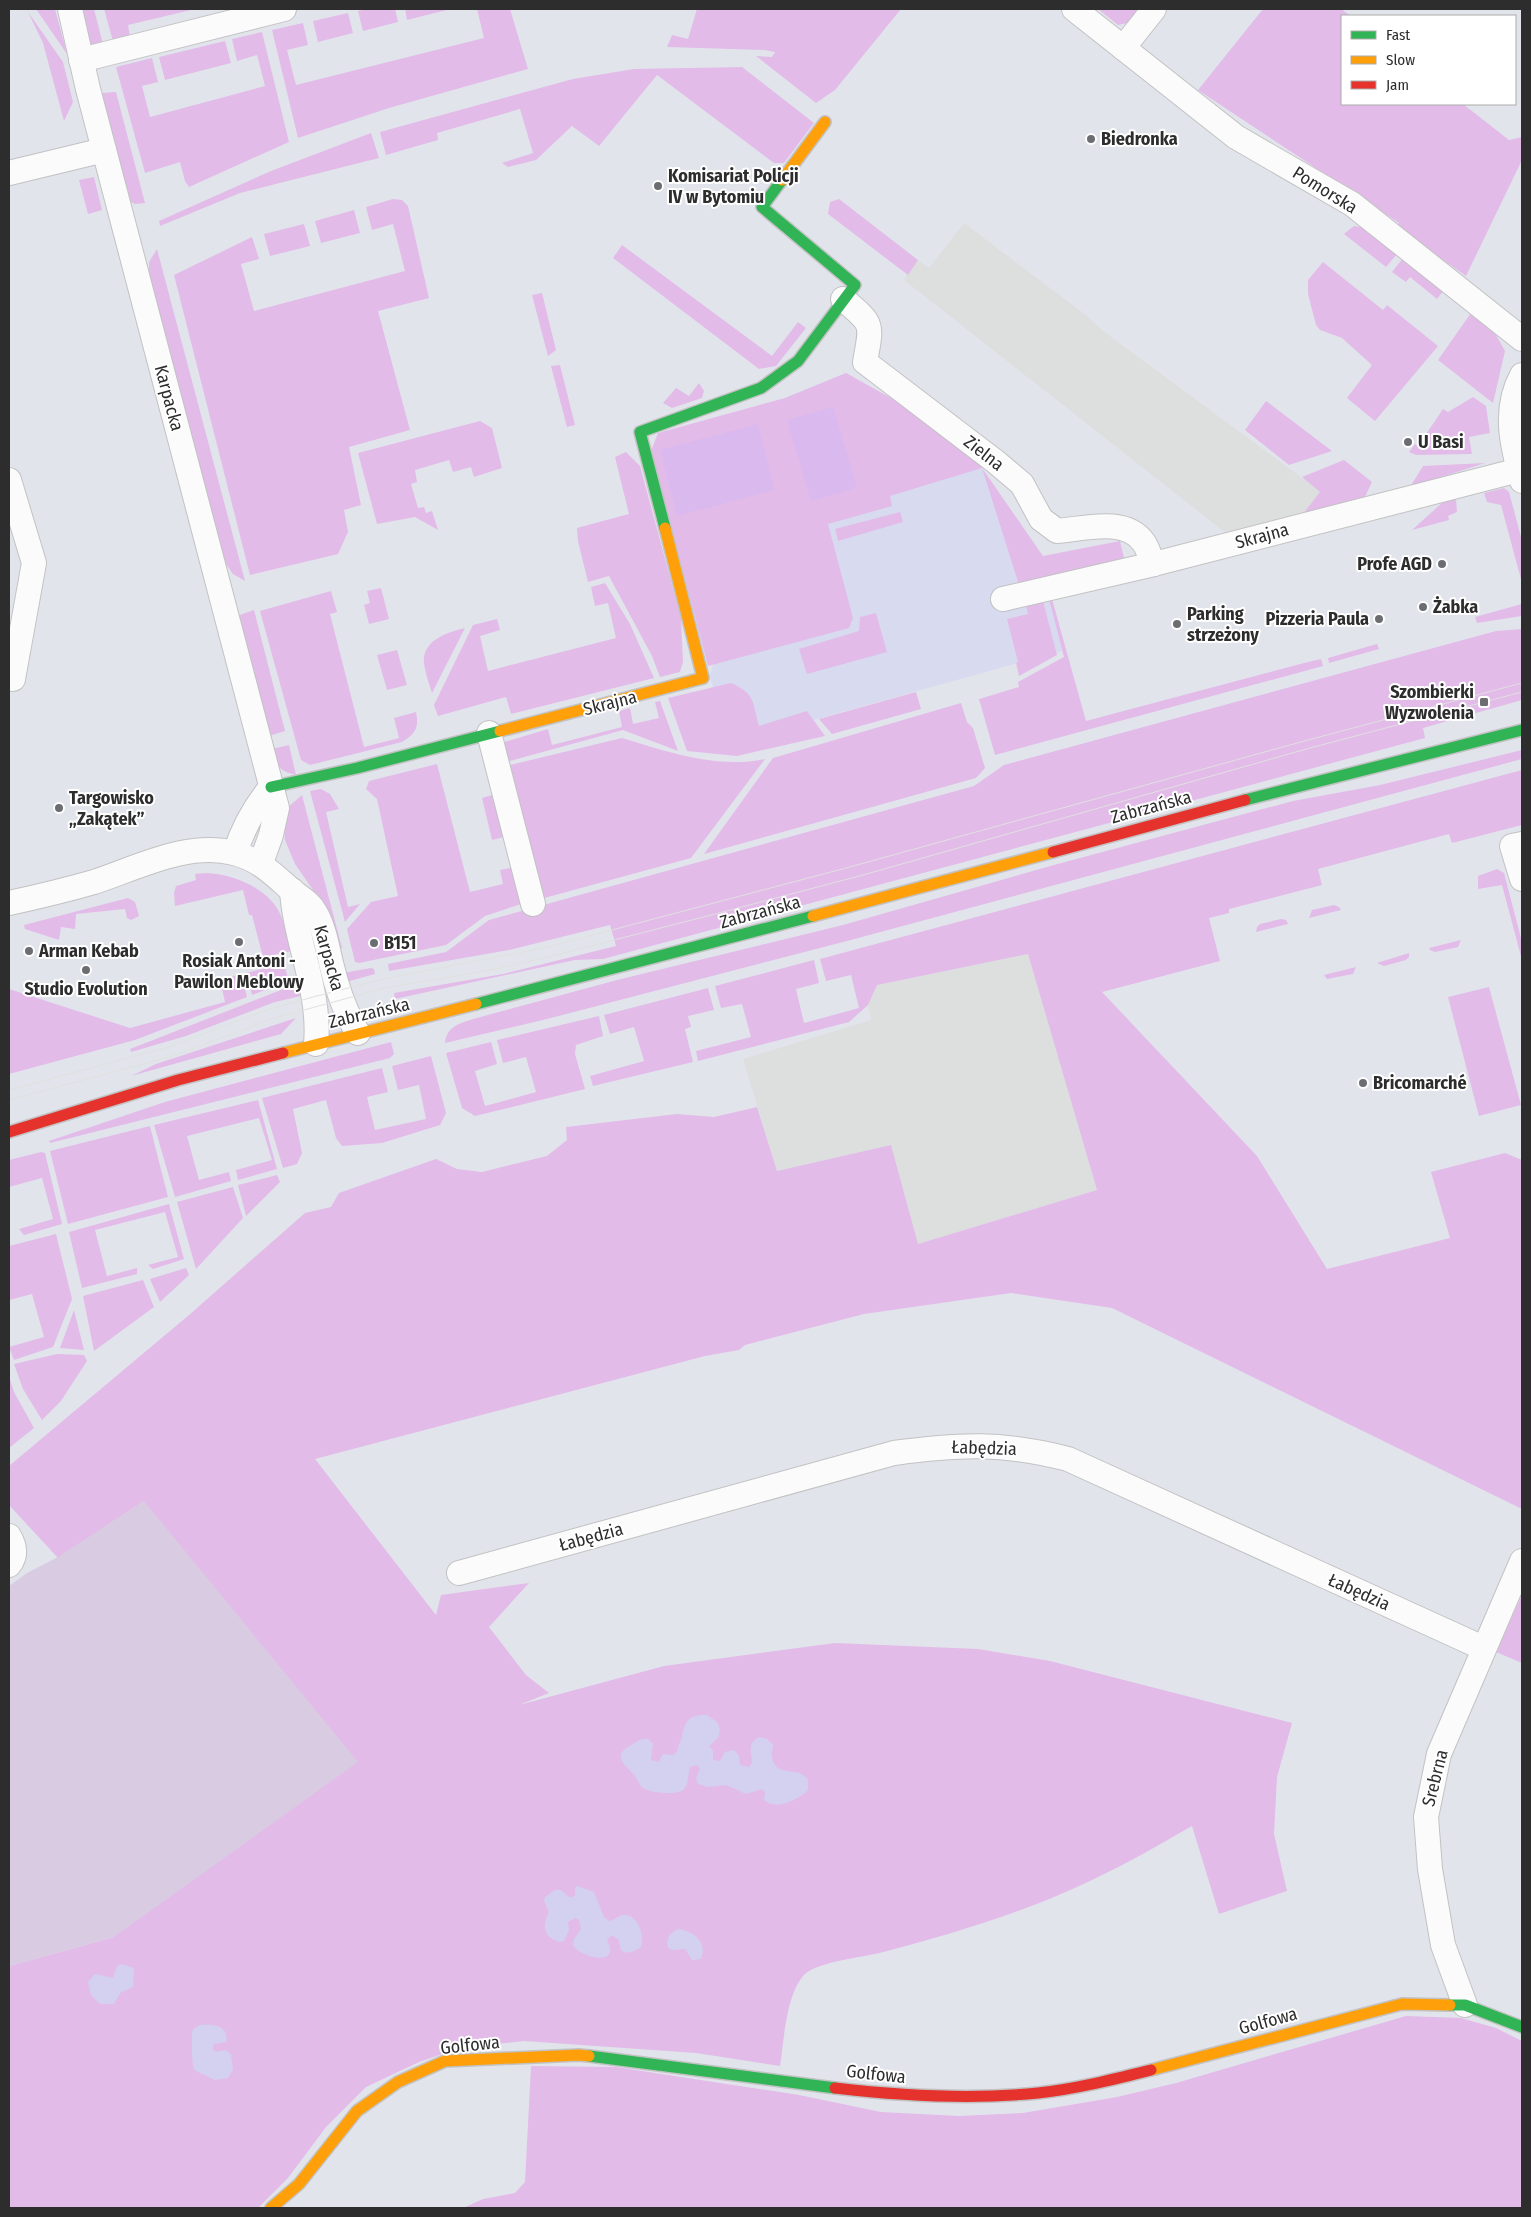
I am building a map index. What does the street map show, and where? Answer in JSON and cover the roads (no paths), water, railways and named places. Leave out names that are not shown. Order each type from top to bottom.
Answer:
[{"type":"street","name":"Karpacka","points":[[70,9],[104,150],[277,808],[262,863]]},
{"type":"street","points":[[81,60],[284,9]]},
{"type":"street","name":"Pomorska","points":[[1074,9],[1236,137],[1352,204],[1522,339]]},
{"type":"street","points":[[1123,48],[1154,9]]},
{"type":"street","points":[[825,122],[762,207],[855,284],[843,300]]},
{"type":"street","points":[[9,173],[104,150]]},
{"type":"street","name":"Skrajna","points":[[271,787],[348,770],[703,678],[640,432],[761,388],[798,361],[843,300]]},
{"type":"street","name":"Zielna","points":[[843,300],[866,318],[871,332],[865,362],[1022,484],[1042,519],[1057,531],[1111,526],[1131,530],[1144,542],[1154,564]]},
{"type":"street","points":[[1521,476],[1511,432],[1510,406],[1522,375]]},
{"type":"street","name":"Skrajna","points":[[1003,599],[1521,476]]},
{"type":"street","points":[[9,480],[34,563],[12,679]]},
{"type":"street","name":"Zabrzańska","points":[[9,1132],[37,1125],[154,1086],[604,972],[1283,790],[1522,730]]},
{"type":"street","points":[[489,733],[534,904]]},
{"type":"street","points":[[234,853],[253,810],[271,787]]},
{"type":"street","points":[[1517,845],[1522,879]]},
{"type":"street","name":"Karpacka","points":[[9,903],[93,882],[174,856],[197,851],[217,850],[234,853],[262,863],[292,890],[305,898],[315,911],[326,942],[341,1000],[347,1017],[358,1034]]},
{"type":"street","name":"Karpacka","points":[[292,890],[295,922],[318,1026],[316,1044]]},
{"type":"street","name":"Łabędzia","points":[[459,1573],[894,1454],[950,1446],[999,1446],[1035,1450],[1068,1459],[1483,1648]]},
{"type":"street","points":[[9,1536],[15,1550],[14,1557],[9,1564]]},
{"type":"street","name":"Srebrna","points":[[1465,2005],[1443,1946],[1430,1870],[1426,1817],[1439,1754],[1522,1561]]},
{"type":"street","name":"Golfowa","points":[[271,2208],[299,2184],[357,2111],[398,2082],[445,2061],[578,2055],[892,2094],[949,2097],[1039,2093],[1127,2076],[1402,2004],[1465,2005],[1522,2027]]},
{"type":"tram line","points":[[9,1090],[169,1047],[267,1010],[313,997],[383,979],[544,948],[846,868],[1308,740],[1522,683]]},
{"type":"tram line","points":[[9,1100],[173,1056],[272,1019],[385,988],[496,969],[719,913],[863,875],[1310,748],[1522,692]]},
{"type":"place","name":"Biedronka","points":[[1091,139]]},
{"type":"place","name":"Komisariat Policji IV w Bytomiu","points":[[658,186]]},
{"type":"place","name":"U Basi","points":[[1408,442]]},
{"type":"place","name":"Profe AGD","points":[[1442,564]]},
{"type":"place","name":"Żabka","points":[[1423,607]]},
{"type":"place","name":"Pizzeria Paula","points":[[1379,619]]},
{"type":"place","name":"Parking strzeżony","points":[[1177,624]]},
{"type":"place","name":"Szombierki Wyzwolenia","points":[[1484,702]]},
{"type":"place","name":"Targowisko „Zakątek”","points":[[59,808]]},
{"type":"place","name":"Rosiak Antoni - Pawilon Meblowy","points":[[239,942]]},
{"type":"place","name":"B151","points":[[374,943]]},
{"type":"place","name":"Arman Kebab","points":[[29,951]]},
{"type":"place","name":"Studio Evolution","points":[[86,970]]},
{"type":"place","name":"Bricomarché","points":[[1363,1083]]}]
